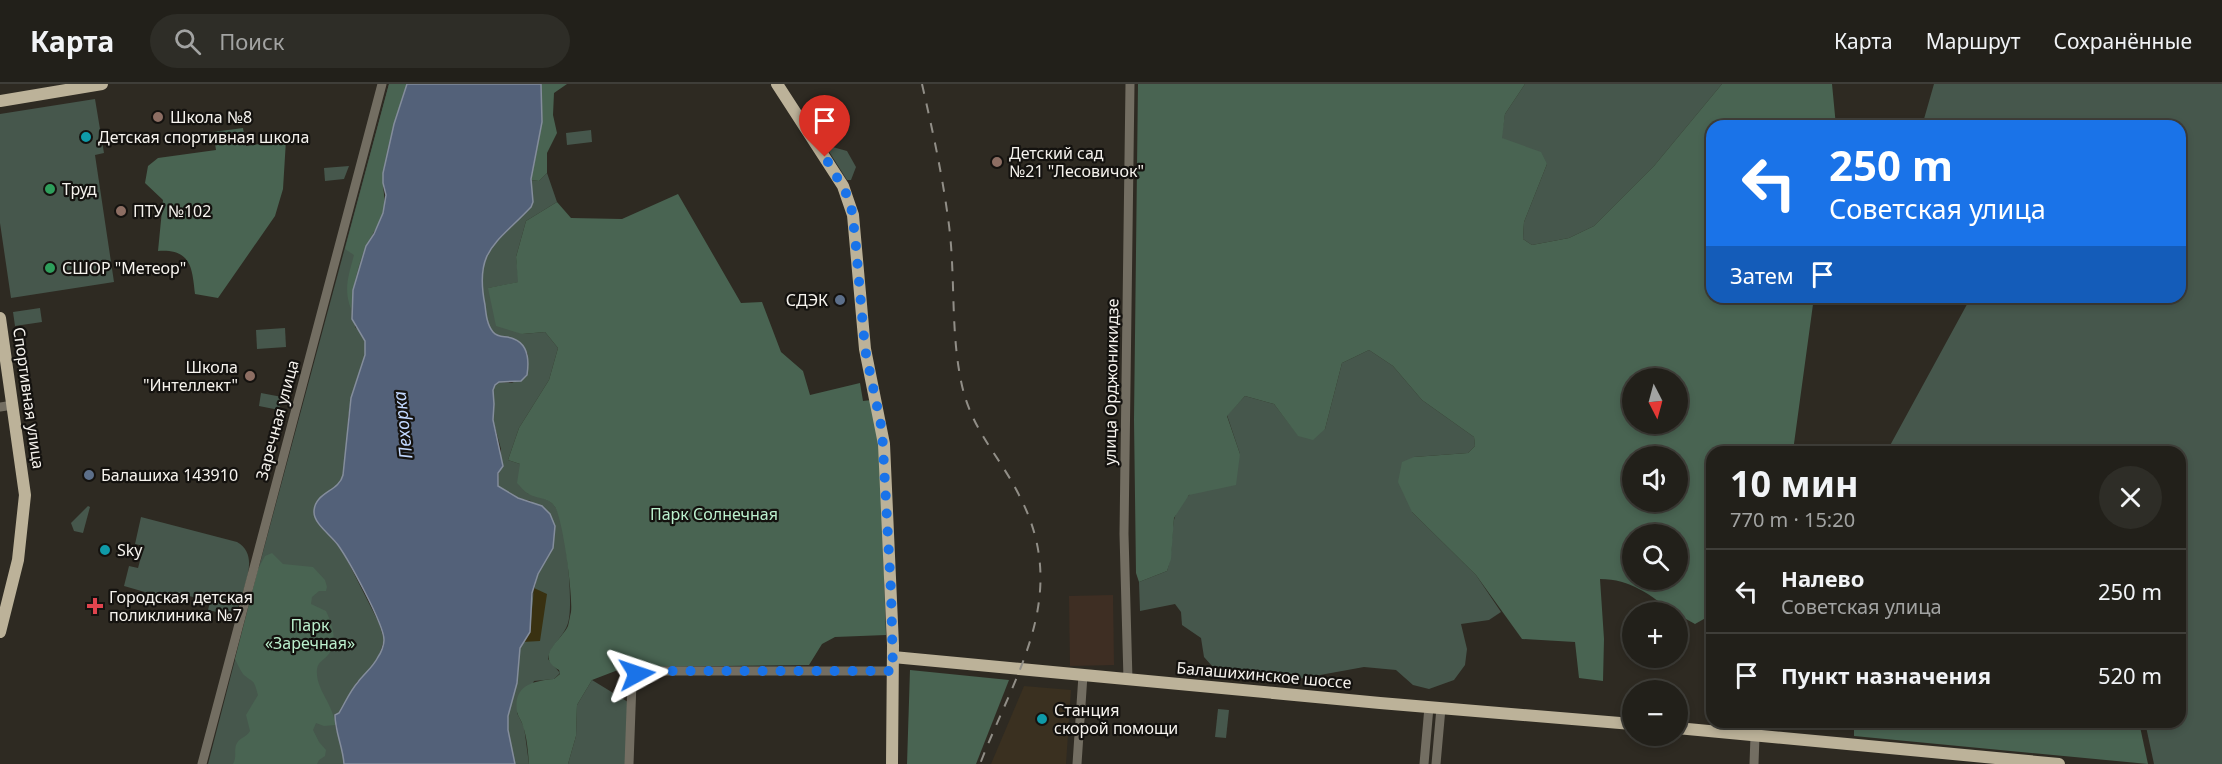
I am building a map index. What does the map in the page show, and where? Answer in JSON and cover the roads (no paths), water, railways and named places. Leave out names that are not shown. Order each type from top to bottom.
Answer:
[{"type":"main road","points":[[0,101],[102,84]]},
{"type":"main road","points":[[777,84],[843,186],[853,215],[865,349],[884,444],[893,657],[892,764]]},
{"type":"main road","name":"Спортивная улица","points":[[0,318],[24,483],[22,537],[0,632]]},
{"type":"main road","name":"Балашихинское шоссе","points":[[893,657],[1622,723]]},
{"type":"main road","points":[[1688,729],[2059,764]]},
{"type":"street","name":"Заречная улица","points":[[202,764],[382,84]]},
{"type":"street","name":"улица Орджоникидзе","points":[[1128,680],[1124,534],[1130,84]]},
{"type":"street","points":[[0,407],[13,405]]},
{"type":"street","points":[[629,764],[632,682],[637,674],[647,671],[893,671]]},
{"type":"street","points":[[1077,764],[1083,675]]},
{"type":"street","points":[[1424,764],[1435,708]]},
{"type":"street","points":[[1435,708],[1436,764]]},
{"type":"street","points":[[1754,764],[1755,736]]},
{"type":"water","name":"Пехорка","points":[[407,84],[541,84],[542,122],[531,179],[533,202],[531,207],[491,249],[485,260],[482,287],[489,326],[498,335],[511,338],[523,345],[528,359],[527,375],[521,381],[499,382],[493,390],[493,420],[503,466],[498,473],[498,486],[518,498],[542,506],[550,514],[555,526],[553,548],[538,574],[532,593],[530,632],[520,648],[517,683],[508,716],[508,730],[515,764],[344,764],[336,727],[335,715],[339,713],[352,689],[376,661],[384,640],[378,620],[357,577],[338,545],[317,521],[314,512],[318,500],[341,481],[343,475],[351,398],[365,355],[365,341],[352,319],[353,290],[366,246],[383,213],[386,195],[383,173],[394,124]]},
{"type":"railway","points":[[922,84],[940,167],[948,218],[955,340],[961,381],[971,414],[1020,497],[1034,533],[1040,568],[1039,601],[1032,634],[980,764]]},
{"type":"place","name":"Школа №8","points":[[158,117]]},
{"type":"place","name":"Детская спортивная школа","points":[[86,137]]},
{"type":"place","name":"Детский сад №21 \"Лесовичок\"","points":[[997,162]]},
{"type":"place","name":"Труд","points":[[50,189]]},
{"type":"place","name":"ПТУ №102","points":[[121,211]]},
{"type":"place","name":"СШОР \"Метеор\"","points":[[50,268]]},
{"type":"place","name":"СДЭК","points":[[840,300]]},
{"type":"place","name":"Школа \"Интеллект\"","points":[[250,376]]},
{"type":"place","name":"Балашиха 143910","points":[[89,475]]},
{"type":"place","name":"Sky","points":[[105,550]]},
{"type":"place","name":"Городская детская поликлиника №7","points":[[95,606]]},
{"type":"place","name":"Станция скорой помощи","points":[[1042,719]]},
{"type":"park label","name":"Парк Солнечная","points":[[714,514]]},
{"type":"park label","name":"Парк «Заречная»","points":[[310,634]]}]
